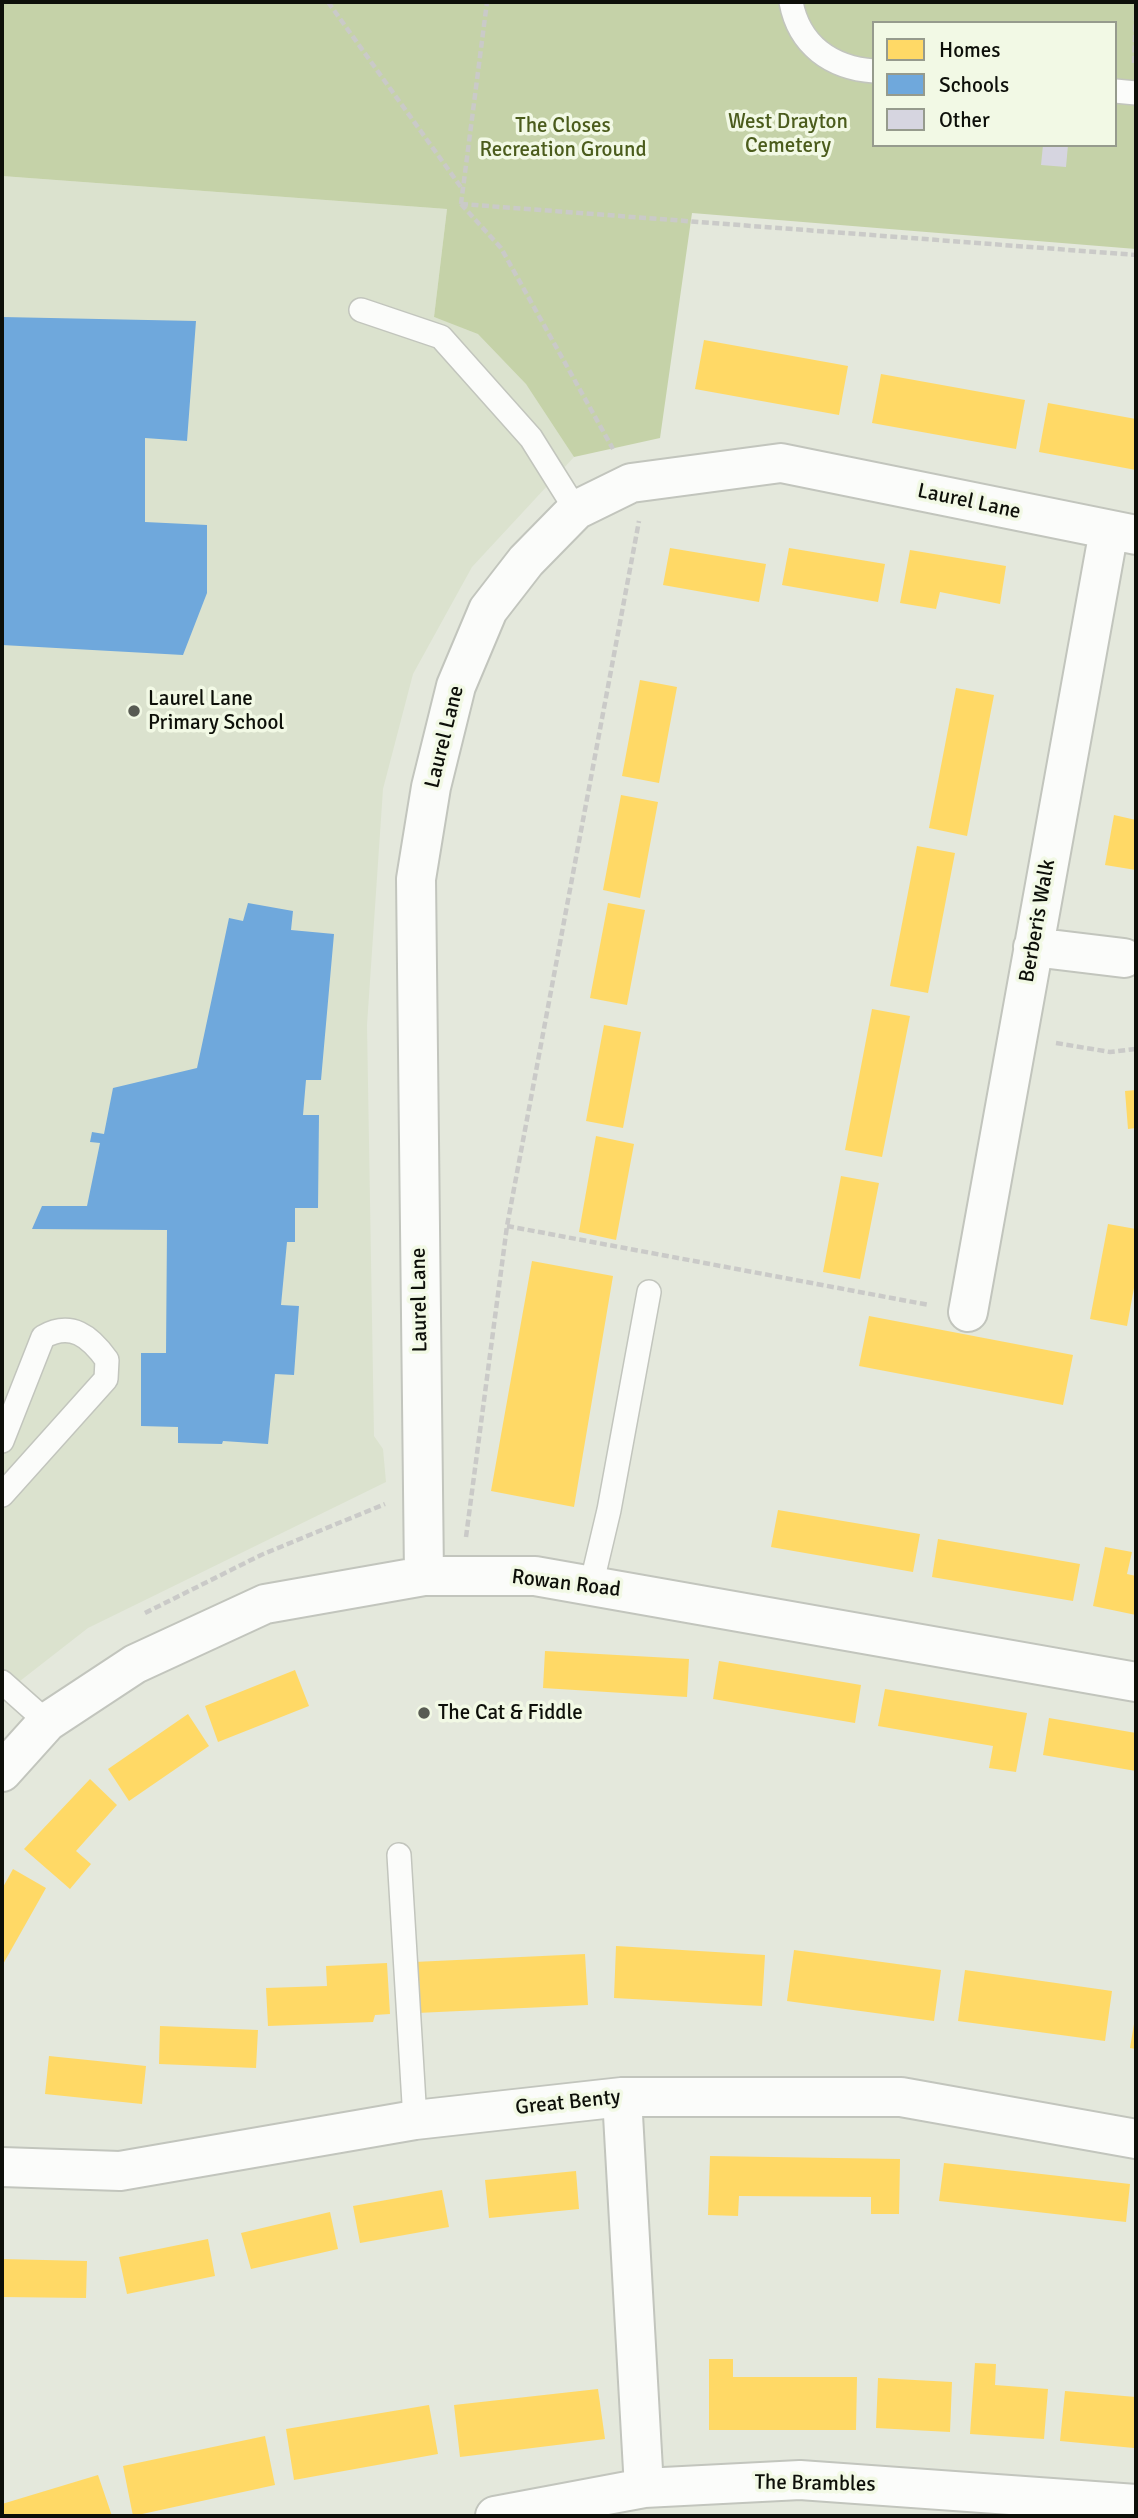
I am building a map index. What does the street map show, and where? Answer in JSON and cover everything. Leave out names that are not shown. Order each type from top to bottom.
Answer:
[{"type":"street","name":"Laurel Lane","points":[[442,1576],[416,879],[431,787],[456,686],[488,610],[526,561],[576,510],[631,483],[781,463],[1123,533]]},
{"type":"street","name":"Berberis Walk","points":[[968,1312],[1033,947],[1123,533]]},
{"type":"street","points":[[1033,947],[1124,958]]},
{"type":"street","name":"Rowan Road","points":[[2,1772],[47,1722],[135,1664],[265,1604],[442,1576],[536,1576],[1136,1682]]},
{"type":"street","points":[[622,2097],[644,2488]]},
{"type":"street","name":"Great Benty","points":[[2,2167],[20,2170],[120,2171],[415,2120],[622,2097],[901,2097],[1136,2139]]},
{"type":"street","name":"The Brambles","points":[[495,2516],[644,2488],[800,2480],[1136,2504]]},
{"type":"lane","points":[[791,2],[806,40],[816,50],[853,70],[872,71]]},
{"type":"lane","points":[[361,310],[441,337],[531,438],[576,510]]},
{"type":"lane","points":[[591,1586],[609,1510],[649,1292]]},
{"type":"lane","points":[[2,1441],[43,1337],[58,1328],[75,1331],[99,1348],[107,1360],[106,1379],[2,1495]]},
{"type":"lane","points":[[2,1682],[47,1722]]},
{"type":"lane","points":[[399,1855],[415,2120]]},
{"type":"path","points":[[328,2],[463,190]]},
{"type":"path","points":[[487,2],[461,204],[1136,255]]},
{"type":"path","points":[[1128,92],[1136,15]]},
{"type":"path","points":[[442,1576],[642,507],[631,483]]},
{"type":"path","points":[[1017,1037],[1110,1052],[1136,1049]]},
{"type":"path","points":[[507,1226],[968,1312]]},
{"type":"shaded area","points":[[2,176],[447,209],[434,317],[478,333],[507,359],[551,415],[574,457],[472,567],[413,674],[383,789],[367,1025],[374,1436],[383,1449],[386,1482],[88,1628],[2,1695]]},
{"type":"green space","name":"The Closes Recreation Ground","points":[[2,2],[1136,2],[1136,249],[692,213],[660,438],[574,457],[526,384],[478,334],[434,317],[447,209],[2,176]]},
{"type":"building: Homes","points":[[704,340],[848,366],[839,415],[695,389]]},
{"type":"building: Homes","points":[[881,374],[1025,400],[1016,449],[872,423]]},
{"type":"building: Homes","points":[[1048,403],[1136,419],[1136,470],[1039,452]]},
{"type":"building: Homes","points":[[670,548],[766,564],[759,602],[663,585]]},
{"type":"building: Homes","points":[[789,548],[885,564],[878,602],[782,585]]},
{"type":"building: Homes","points":[[910,550],[1006,566],[1000,604],[940,592],[936,609],[900,603]]},
{"type":"building: Homes","points":[[640,680],[677,687],[659,783],[622,776]]},
{"type":"building: Homes","points":[[956,688],[994,695],[967,836],[929,828]]},
{"type":"building: Homes","points":[[621,795],[658,802],[640,898],[603,890]]},
{"type":"building: Homes","points":[[1114,815],[1136,820],[1136,870],[1105,865]]},
{"type":"building: Homes","points":[[917,846],[955,853],[928,993],[890,986]]},
{"type":"building: Homes","points":[[608,903],[645,910],[627,1005],[590,998]]},
{"type":"building: Homes","points":[[872,1009],[910,1016],[882,1157],[845,1150]]},
{"type":"building: Homes","points":[[604,1025],[641,1032],[623,1128],[586,1121]]},
{"type":"building: Homes","points":[[1136,1090],[1136,1128],[1128,1129],[1125,1091]]},
{"type":"building: Homes","points":[[596,1136],[634,1144],[616,1240],[579,1232]]},
{"type":"building: Homes","points":[[841,1176],[879,1183],[860,1279],[823,1272]]},
{"type":"building: Homes","points":[[1108,1224],[1136,1229],[1136,1277],[1127,1326],[1090,1319]]},
{"type":"building: Homes","points":[[532,1261],[613,1276],[574,1507],[491,1491]]},
{"type":"building: Homes","points":[[869,1316],[1073,1355],[1063,1405],[859,1366]]},
{"type":"building: Homes","points":[[778,1510],[920,1534],[913,1572],[771,1547]]},
{"type":"building: Homes","points":[[938,1539],[1080,1564],[1073,1601],[932,1577]]},
{"type":"building: Homes","points":[[1105,1547],[1132,1552],[1127,1574],[1136,1576],[1136,1615],[1093,1606]]},
{"type":"building: Homes","points":[[545,1651],[689,1659],[687,1697],[543,1688]]},
{"type":"building: Homes","points":[[719,1661],[861,1685],[855,1723],[713,1699]]},
{"type":"building: Homes","points":[[295,1670],[309,1706],[218,1742],[205,1706]]},
{"type":"building: Homes","points":[[885,1689],[1027,1713],[1016,1772],[989,1768],[993,1746],[878,1726]]},
{"type":"building: Homes","points":[[188,1714],[209,1746],[129,1801],[108,1769]]},
{"type":"building: Homes","points":[[1049,1718],[1136,1733],[1136,1771],[1043,1755]]},
{"type":"building: Homes","points":[[90,1779],[117,1805],[76,1851],[91,1864],[70,1889],[24,1849]]},
{"type":"building: Homes","points":[[13,1869],[46,1888],[2,1966],[2,1889]]},
{"type":"building: Homes","points":[[616,1946],[765,1955],[762,2006],[614,1998]]},
{"type":"building: Homes","points":[[794,1950],[941,1970],[934,2021],[787,2001]]},
{"type":"building: Homes","points":[[585,1954],[588,2005],[417,2013],[414,1962]]},
{"type":"building: Homes","points":[[387,1963],[390,2014],[375,2015],[373,2022],[268,2026],[266,1988],[327,1986],[326,1966]]},
{"type":"building: Homes","points":[[965,1970],[1112,1991],[1105,2041],[958,2021]]},
{"type":"building: Homes","points":[[1136,2018],[1136,2049],[1130,2048]]},
{"type":"building: Homes","points":[[160,2026],[258,2030],[256,2068],[159,2064]]},
{"type":"building: Homes","points":[[49,2056],[146,2066],[142,2104],[45,2094]]},
{"type":"building: Homes","points":[[710,2156],[900,2159],[899,2214],[871,2214],[871,2197],[739,2196],[738,2216],[708,2215]]},
{"type":"building: Homes","points":[[944,2163],[1130,2184],[1126,2222],[939,2201]]},
{"type":"building: Homes","points":[[576,2171],[579,2209],[489,2218],[485,2180]]},
{"type":"building: Homes","points":[[442,2190],[449,2227],[360,2243],[353,2206]]},
{"type":"building: Homes","points":[[330,2212],[338,2249],[251,2269],[241,2233]]},
{"type":"building: Homes","points":[[208,2239],[215,2276],[127,2294],[119,2257]]},
{"type":"building: Homes","points":[[2,2259],[87,2261],[86,2298],[2,2297]]},
{"type":"building: Homes","points":[[709,2359],[733,2359],[733,2377],[857,2377],[856,2430],[709,2430]]},
{"type":"building: Homes","points":[[975,2363],[996,2364],[995,2385],[1048,2389],[1044,2439],[970,2434]]},
{"type":"building: Homes","points":[[878,2378],[952,2382],[950,2432],[876,2428]]},
{"type":"building: Homes","points":[[598,2389],[605,2439],[460,2457],[454,2405]]},
{"type":"building: Homes","points":[[1065,2391],[1136,2397],[1134,2448],[1060,2441]]},
{"type":"building: Homes","points":[[429,2405],[438,2454],[294,2480],[286,2429]]},
{"type":"building: Homes","points":[[265,2436],[275,2485],[133,2516],[123,2466]]},
{"type":"building: Homes","points":[[98,2475],[112,2516],[2,2516],[2,2504]]},
{"type":"building: Schools","points":[[2,317],[196,321],[187,441],[145,438],[145,522],[207,525],[207,593],[183,655],[2,645]]},
{"type":"building: Schools","points":[[248,903],[293,911],[291,930],[334,934],[321,1080],[306,1080],[303,1115],[319,1115],[318,1208],[295,1208],[295,1242],[287,1242],[281,1305],[299,1306],[294,1375],[275,1374],[268,1444],[223,1441],[222,1444],[178,1443],[178,1427],[141,1426],[141,1353],[166,1353],[167,1230],[32,1229],[42,1206],[87,1206],[100,1143],[90,1142],[92,1132],[104,1134],[113,1088],[197,1068],[229,918],[243,921]]},
{"type":"building: Other","points":[[1043,147],[1068,147],[1066,167],[1041,165]]},
{"type":"place","name":"Laurel Lane Primary School","points":[[134,711]]},
{"type":"place","name":"The Cat & Fiddle","points":[[424,1713]]},
{"type":"park label","name":"West Drayton Cemetery","points":[[788,134]]}]
